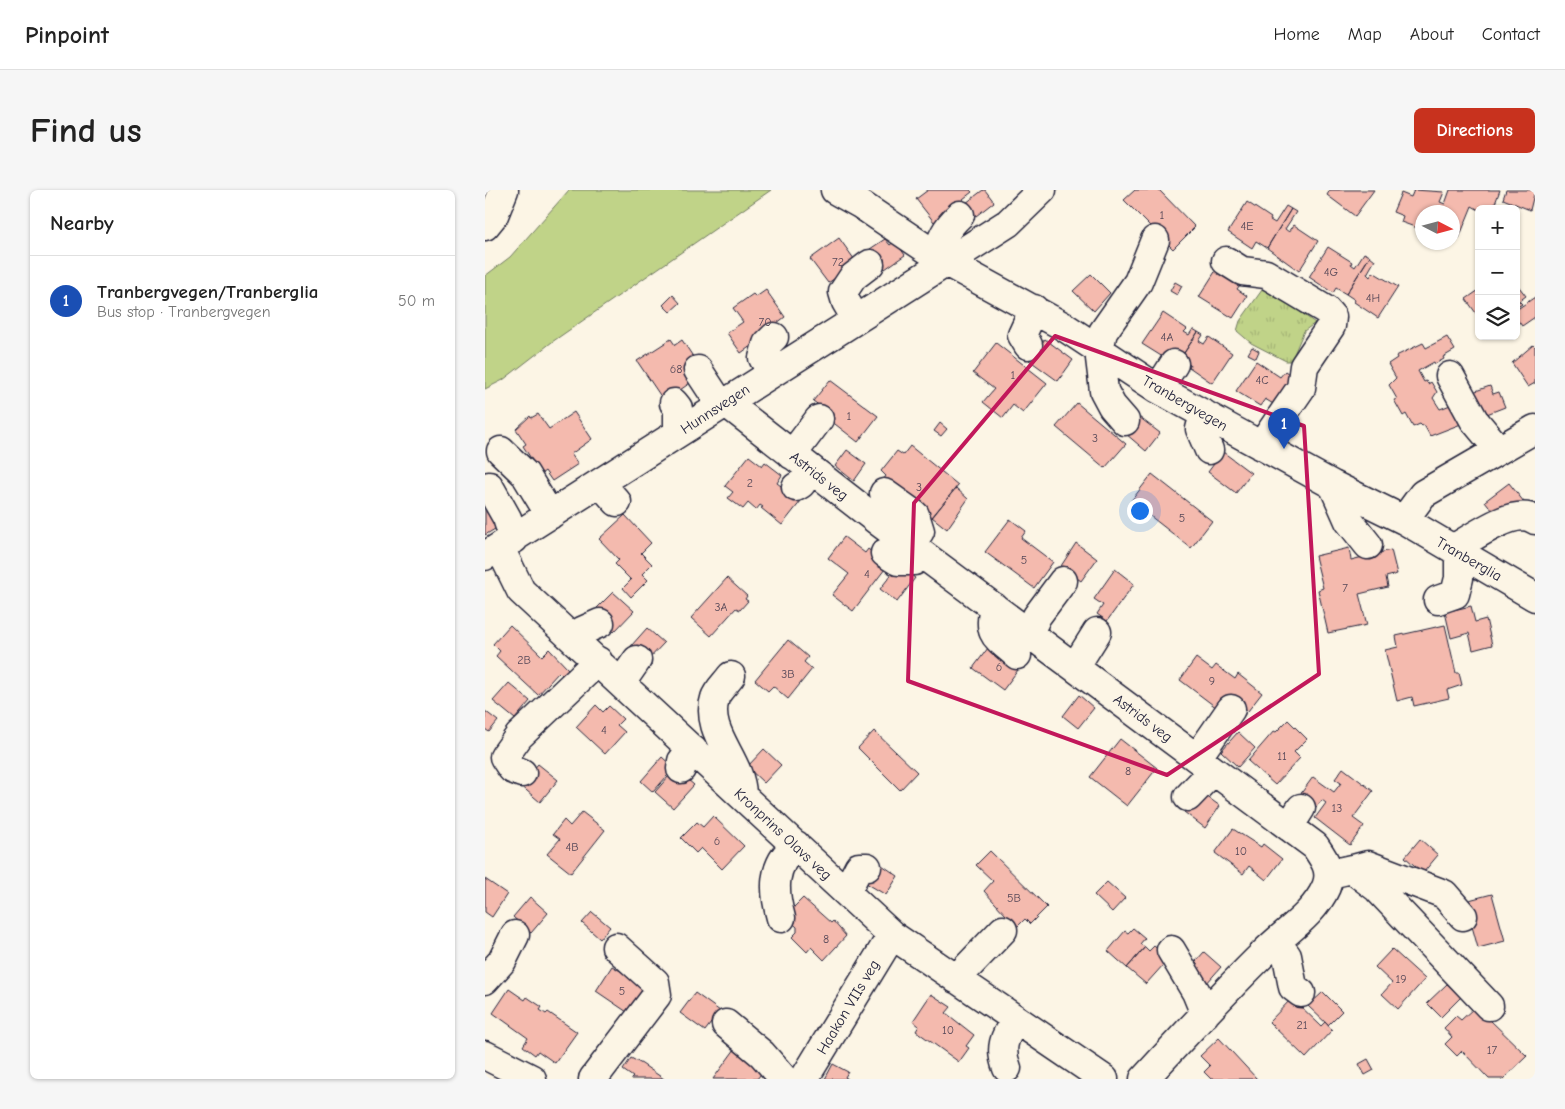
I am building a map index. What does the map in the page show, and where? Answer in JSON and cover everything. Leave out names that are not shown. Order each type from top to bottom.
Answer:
[{"type":"street","points":[[485,226],[494,215],[503,190]]},
{"type":"street","name":"Tranbergvegen","points":[[835,190],[860,204],[942,260],[1033,308],[1158,389],[1333,485],[1404,520]]},
{"type":"street","name":"Hunnsvegen","points":[[500,548],[550,516],[609,493],[678,432],[856,319],[942,260],[1008,223],[1026,195]]},
{"type":"street","points":[[942,260],[941,239],[949,226],[961,215]]},
{"type":"street","points":[[1125,421],[1112,406],[1103,391],[1099,350],[1103,332],[1138,282],[1155,240]]},
{"type":"street","points":[[1225,261],[1242,271],[1266,274],[1326,310],[1332,317],[1331,326],[1303,366],[1301,388],[1261,446]]},
{"type":"street","points":[[856,319],[846,302],[843,292],[853,277],[870,264]]},
{"type":"street","points":[[1028,346],[1022,335],[1033,308]]},
{"type":"street","points":[[772,372],[763,358],[767,344],[774,337]]},
{"type":"street","points":[[1158,389],[1174,364]]},
{"type":"street","name":"Astrids veg","points":[[698,370],[723,403],[800,470],[838,483],[916,550],[994,607],[1023,644],[1075,667],[1129,718],[1205,764],[1256,790],[1295,817],[1326,862],[1341,872]]},
{"type":"street","points":[[1450,376],[1474,420],[1499,450]]},
{"type":"street","points":[[674,403],[677,408],[678,432]]},
{"type":"street","points":[[1204,414],[1200,429],[1209,450]]},
{"type":"street","points":[[800,470],[819,419]]},
{"type":"street","points":[[1404,520],[1423,494],[1535,429]]},
{"type":"street","points":[[501,451],[525,474],[550,516]]},
{"type":"street","points":[[1333,485],[1349,521],[1368,545]]},
{"type":"street","name":"Kronprins Olavs veg","points":[[489,486],[507,518],[500,548],[521,591],[621,683],[687,759],[742,796],[892,935],[1104,1079]]},
{"type":"street","points":[[884,493],[915,515],[920,531],[914,561],[898,561],[885,553]]},
{"type":"street","points":[[1438,600],[1455,594],[1459,578],[1456,551],[1497,524],[1516,516],[1530,516],[1535,520]]},
{"type":"street","name":"Tranberglia","points":[[1404,520],[1535,597]]},
{"type":"street","points":[[1023,644],[1037,616],[1063,581]]},
{"type":"street","points":[[575,640],[582,631],[601,623]]},
{"type":"street","points":[[1075,667],[1097,632]]},
{"type":"street","points":[[621,683],[637,660]]},
{"type":"street","points":[[522,773],[512,769],[504,757],[514,743],[598,661]]},
{"type":"street","points":[[731,676],[715,696],[712,714],[714,726],[737,770],[742,785],[742,796]]},
{"type":"street","points":[[1188,797],[1231,709]]},
{"type":"street","points":[[781,918],[775,886],[778,870],[785,855],[796,845]]},
{"type":"street","points":[[1144,1079],[1276,942],[1306,915],[1326,888],[1341,872],[1368,865],[1444,894],[1463,916]]},
{"type":"street","points":[[846,892],[859,867],[867,867]]},
{"type":"street","points":[[1341,872],[1377,888],[1489,1006]]},
{"type":"street","points":[[956,979],[1003,930]]},
{"type":"street","points":[[485,980],[502,961],[515,935]]},
{"type":"street","name":"Haakon VIIs veg","points":[[814,1072],[892,935]]},
{"type":"street","points":[[1276,942],[1287,956],[1293,986],[1301,993]]},
{"type":"street","points":[[593,1079],[657,994],[655,982],[616,947]]},
{"type":"street","points":[[1171,950],[1196,992],[1205,1014]]},
{"type":"street","points":[[1007,1068],[1002,1056],[1003,1041],[1016,1020]]},
{"type":"street","points":[[726,1024],[763,1054],[784,1079]]},
{"type":"street","points":[[485,1055],[535,1073]]},
{"type":"highlighted area","points":[[1055,336],[1304,426],[1319,674],[1167,775],[908,681],[914,503]]},
{"type":"green space","points":[[569,190],[771,190],[552,342],[503,380],[485,389],[485,276],[510,257]]},
{"type":"green space","points":[[1267,283],[1301,304],[1299,311],[1315,323],[1304,331],[1291,361],[1286,361],[1251,343],[1237,331],[1240,321]]},
{"type":"building","points":[[928,190],[970,190],[972,192],[963,199],[965,202],[959,206],[957,204],[934,222],[916,199]]},
{"type":"building","points":[[983,190],[994,202],[976,216],[966,203]]},
{"type":"building","points":[[1135,190],[1159,190],[1195,227],[1173,249],[1124,200]]},
{"type":"building","points":[[1330,190],[1374,190],[1355,216],[1327,195]]},
{"type":"building","points":[[1414,190],[1444,192],[1440,202],[1445,204],[1450,190],[1500,190],[1494,205],[1475,205],[1475,208],[1472,206],[1460,236],[1460,205],[1415,205],[1415,227],[1401,222],[1403,216],[1393,212],[1401,193],[1411,197]]},
{"type":"building","points":[[1506,190],[1535,190],[1530,210],[1503,199]]},
{"type":"building","points":[[1247,202],[1271,218],[1270,220],[1275,223],[1286,206],[1291,209],[1267,248],[1256,241],[1252,248],[1228,232]]},
{"type":"building","points":[[1291,209],[1296,212],[1285,229],[1289,232],[1294,225],[1318,241],[1299,271],[1267,248]]},
{"type":"building","points":[[839,238],[857,263],[828,283],[810,259]]},
{"type":"building","points":[[885,239],[890,245],[895,241],[905,255],[885,269],[870,249]]},
{"type":"building","points":[[1328,247],[1352,262],[1351,264],[1355,267],[1364,253],[1370,256],[1346,294],[1336,288],[1333,293],[1309,277]]},
{"type":"building","points":[[1370,256],[1375,260],[1367,274],[1370,277],[1373,272],[1398,287],[1378,318],[1354,302],[1355,300],[1346,294]]},
{"type":"building","points":[[1218,267],[1242,282],[1237,289],[1247,296],[1233,318],[1199,297]]},
{"type":"building","points":[[1091,274],[1110,293],[1094,311],[1073,291]]},
{"type":"building","points":[[1175,282],[1182,286],[1177,295],[1170,291]]},
{"type":"building","points":[[1520,288],[1526,296],[1520,300]]},
{"type":"building","points":[[766,290],[785,317],[777,323],[779,326],[741,353],[727,333],[743,322],[733,308],[753,294],[756,297]]},
{"type":"building","points":[[1475,293],[1475,312],[1466,299]]},
{"type":"building","points":[[673,295],[680,303],[670,312],[663,305]]},
{"type":"building","points":[[1535,297],[1535,317],[1522,326],[1520,323],[1520,307]]},
{"type":"building","points":[[1163,313],[1187,329],[1184,332],[1189,335],[1193,329],[1198,332],[1180,359],[1166,359],[1142,344]]},
{"type":"building","points":[[1198,332],[1203,335],[1199,341],[1204,344],[1209,337],[1232,353],[1212,383],[1180,359]]},
{"type":"building","points":[[1447,337],[1455,350],[1443,357],[1444,359],[1418,371],[1424,382],[1426,381],[1428,384],[1431,382],[1437,392],[1433,398],[1440,409],[1471,397],[1470,393],[1490,386],[1493,394],[1499,392],[1505,407],[1430,436],[1424,425],[1420,424],[1413,427],[1406,414],[1403,416],[1394,400],[1397,399],[1389,385],[1396,378],[1388,364],[1397,358],[1396,356],[1423,343],[1426,348]]},
{"type":"building","points":[[671,339],[675,345],[682,340],[696,361],[693,381],[664,401],[637,361]]},
{"type":"building","points":[[1045,339],[1073,360],[1058,381],[1029,360]]},
{"type":"building","points":[[996,343],[1047,383],[1023,413],[1013,405],[1003,418],[983,402],[994,389],[973,373]]},
{"type":"building","points":[[1533,345],[1535,347],[1535,383],[1528,387],[1512,363]]},
{"type":"building","points":[[1252,347],[1259,351],[1256,358],[1248,354]]},
{"type":"building","points":[[1256,361],[1280,377],[1285,371],[1293,377],[1275,405],[1265,399],[1260,406],[1236,391]]},
{"type":"building","points":[[830,380],[878,416],[858,442],[817,410],[820,406],[813,401]]},
{"type":"building","points":[[1077,403],[1126,444],[1105,468],[1056,427]]},
{"type":"building","points":[[574,412],[592,439],[571,454],[578,464],[552,481],[545,471],[541,474],[523,446],[526,444],[516,429],[530,416],[531,418],[538,414],[549,429]]},
{"type":"building","points":[[1139,417],[1160,433],[1146,451],[1126,434]]},
{"type":"building","points":[[940,423],[947,429],[941,436],[934,431]]},
{"type":"building","points":[[910,446],[958,485],[931,519],[883,480],[886,476],[881,471],[897,451],[903,455]]},
{"type":"building","points":[[847,450],[866,464],[854,481],[835,466]]},
{"type":"building","points":[[1223,452],[1251,473],[1236,493],[1208,472]]},
{"type":"building","points":[[749,456],[762,466],[765,462],[782,475],[777,483],[801,501],[782,525],[761,508],[763,507],[760,505],[756,510],[748,503],[743,509],[728,498],[733,492],[725,486]]},
{"type":"building","points":[[1152,474],[1212,521],[1191,548],[1131,501]]},
{"type":"building","points":[[1509,483],[1524,502],[1500,520],[1485,501]]},
{"type":"building","points":[[956,488],[968,499],[947,529],[932,517]]},
{"type":"building","points":[[485,493],[505,523],[485,535]]},
{"type":"building","points":[[625,515],[651,543],[641,553],[652,564],[642,574],[648,580],[631,597],[623,588],[631,580],[615,564],[619,560],[599,539]]},
{"type":"building","points":[[1010,519],[1026,531],[1021,538],[1053,562],[1034,588],[985,552]]},
{"type":"building","points":[[844,537],[865,553],[868,549],[888,565],[853,611],[832,595],[849,574],[828,558]]},
{"type":"building","points":[[1076,543],[1097,559],[1081,581],[1061,566]]},
{"type":"building","points":[[1349,548],[1351,560],[1391,550],[1397,574],[1386,577],[1388,587],[1359,594],[1367,625],[1328,633],[1318,590],[1323,588],[1315,556]]},
{"type":"building","points":[[898,566],[915,578],[897,602],[880,589]]},
{"type":"building","points":[[1115,569],[1134,584],[1107,621],[1097,614],[1103,605],[1094,599]]},
{"type":"building","points":[[727,578],[747,596],[745,599],[748,601],[740,610],[736,608],[711,636],[691,618]]},
{"type":"building","points":[[613,592],[634,611],[614,632],[593,612]]},
{"type":"building","points":[[1471,606],[1475,622],[1486,619],[1492,645],[1473,650],[1469,633],[1451,638],[1445,612]]},
{"type":"building","points":[[510,625],[542,656],[549,649],[568,669],[562,675],[559,672],[538,695],[496,656],[500,651],[493,644]]},
{"type":"building","points":[[1445,625],[1456,673],[1459,673],[1462,685],[1447,690],[1449,698],[1414,706],[1412,697],[1397,701],[1385,650],[1398,647],[1396,636]]},
{"type":"building","points":[[647,628],[664,643],[647,661],[631,646]]},
{"type":"building","points":[[788,640],[808,657],[804,662],[812,669],[788,699],[773,686],[768,691],[755,680]]},
{"type":"building","points":[[994,640],[1021,666],[1003,690],[973,668]]},
{"type":"building","points":[[1196,658],[1212,670],[1216,665],[1235,679],[1238,674],[1262,693],[1248,711],[1227,695],[1217,708],[1180,680]]},
{"type":"building","points":[[509,683],[530,701],[515,719],[493,701]]},
{"type":"building","points":[[1079,695],[1094,708],[1078,728],[1063,716]]},
{"type":"building","points":[[596,705],[603,712],[609,706],[623,719],[617,725],[625,732],[605,754],[576,727]]},
{"type":"building","points":[[485,711],[498,721],[489,732],[485,729]]},
{"type":"building","points":[[1288,720],[1307,739],[1294,752],[1300,758],[1275,785],[1248,761],[1274,731],[1276,732]]},
{"type":"building","points":[[874,731],[917,772],[900,790],[858,748]]},
{"type":"building","points":[[1238,732],[1255,748],[1238,767],[1221,751]]},
{"type":"building","points":[[1120,739],[1157,768],[1127,806],[1090,777]]},
{"type":"building","points":[[764,749],[781,765],[764,783],[747,767]]},
{"type":"building","points":[[662,757],[674,768],[653,792],[641,781]]},
{"type":"building","points":[[538,764],[558,780],[540,802],[520,785]]},
{"type":"building","points":[[1343,768],[1373,791],[1353,818],[1364,826],[1350,845],[1315,818],[1326,803],[1322,800],[1313,811],[1297,799],[1313,777],[1334,792],[1341,783],[1335,779]]},
{"type":"building","points":[[675,769],[694,785],[673,808],[655,792]]},
{"type":"building","points":[[1199,791],[1220,806],[1205,828],[1184,812]]},
{"type":"building","points":[[582,812],[605,830],[571,873],[547,854],[560,839],[553,834],[564,820],[570,826]]},
{"type":"building","points":[[713,816],[744,846],[722,869],[701,848],[696,853],[681,838],[697,822],[703,827]]},
{"type":"building","points":[[1233,829],[1261,847],[1263,844],[1282,859],[1266,880],[1249,866],[1243,874],[1215,853]]},
{"type":"building","points":[[1420,839],[1438,855],[1423,873],[1405,857]]},
{"type":"building","points":[[990,851],[1047,907],[1030,924],[1025,919],[1017,927],[984,891],[993,881],[976,865]]},
{"type":"building","points":[[879,863],[898,876],[886,895],[866,883]]},
{"type":"building","points":[[485,879],[507,894],[492,917],[485,912]]},
{"type":"building","points":[[1107,882],[1125,898],[1112,912],[1094,895]]},
{"type":"building","points":[[1492,894],[1505,941],[1478,948],[1465,901]]},
{"type":"building","points":[[530,897],[548,913],[531,933],[513,917]]},
{"type":"building","points":[[803,898],[831,923],[833,921],[846,936],[824,960],[811,947],[807,952],[792,937],[797,932],[797,927],[785,916]]},
{"type":"building","points":[[592,912],[610,927],[600,939],[582,923]]},
{"type":"building","points":[[1133,928],[1145,938],[1140,944],[1145,947],[1127,968],[1108,951],[1125,931],[1128,933]]},
{"type":"building","points":[[1154,946],[1166,956],[1161,962],[1164,964],[1146,984],[1127,968],[1145,947],[1149,951]]},
{"type":"building","points":[[1392,949],[1425,979],[1398,1009],[1382,994],[1392,983],[1375,967]]},
{"type":"building","points":[[1204,952],[1221,967],[1206,984],[1189,969]]},
{"type":"building","points":[[612,966],[622,972],[626,968],[647,989],[630,1014],[596,991]]},
{"type":"building","points":[[1447,984],[1461,997],[1441,1017],[1427,1003]]},
{"type":"building","points":[[509,989],[525,1000],[527,997],[542,1007],[540,1010],[546,1014],[548,1012],[577,1032],[555,1063],[538,1051],[535,1055],[523,1046],[528,1038],[493,1013]]},
{"type":"building","points":[[1323,992],[1342,1011],[1328,1025],[1308,1006]]},
{"type":"building","points":[[695,993],[720,1011],[705,1031],[680,1013]]},
{"type":"building","points":[[931,994],[951,1007],[946,1013],[974,1035],[966,1046],[969,1048],[959,1062],[916,1031],[919,1026],[913,1021]]},
{"type":"building","points":[[1292,998],[1321,1026],[1325,1022],[1332,1030],[1306,1058],[1269,1022]]},
{"type":"building","points":[[1475,1007],[1527,1056],[1503,1079],[1489,1079],[1462,1051],[1457,1056],[1445,1044],[1452,1037],[1444,1028],[1456,1016],[1461,1020]]},
{"type":"building","points":[[1219,1038],[1257,1079],[1211,1079],[1204,1072],[1210,1066],[1200,1056]]},
{"type":"building","points":[[735,1049],[764,1070],[757,1079],[713,1079]]},
{"type":"building","points":[[631,1058],[664,1079],[631,1079],[633,1077],[623,1070]]},
{"type":"building","points":[[1368,1059],[1374,1070],[1365,1075],[1359,1064]]},
{"type":"building","points":[[833,1064],[848,1072],[845,1077],[848,1079],[825,1079]]},
{"type":"place","name":"Tranbergvegen/Tranberglia","points":[[1284,449]]}]
